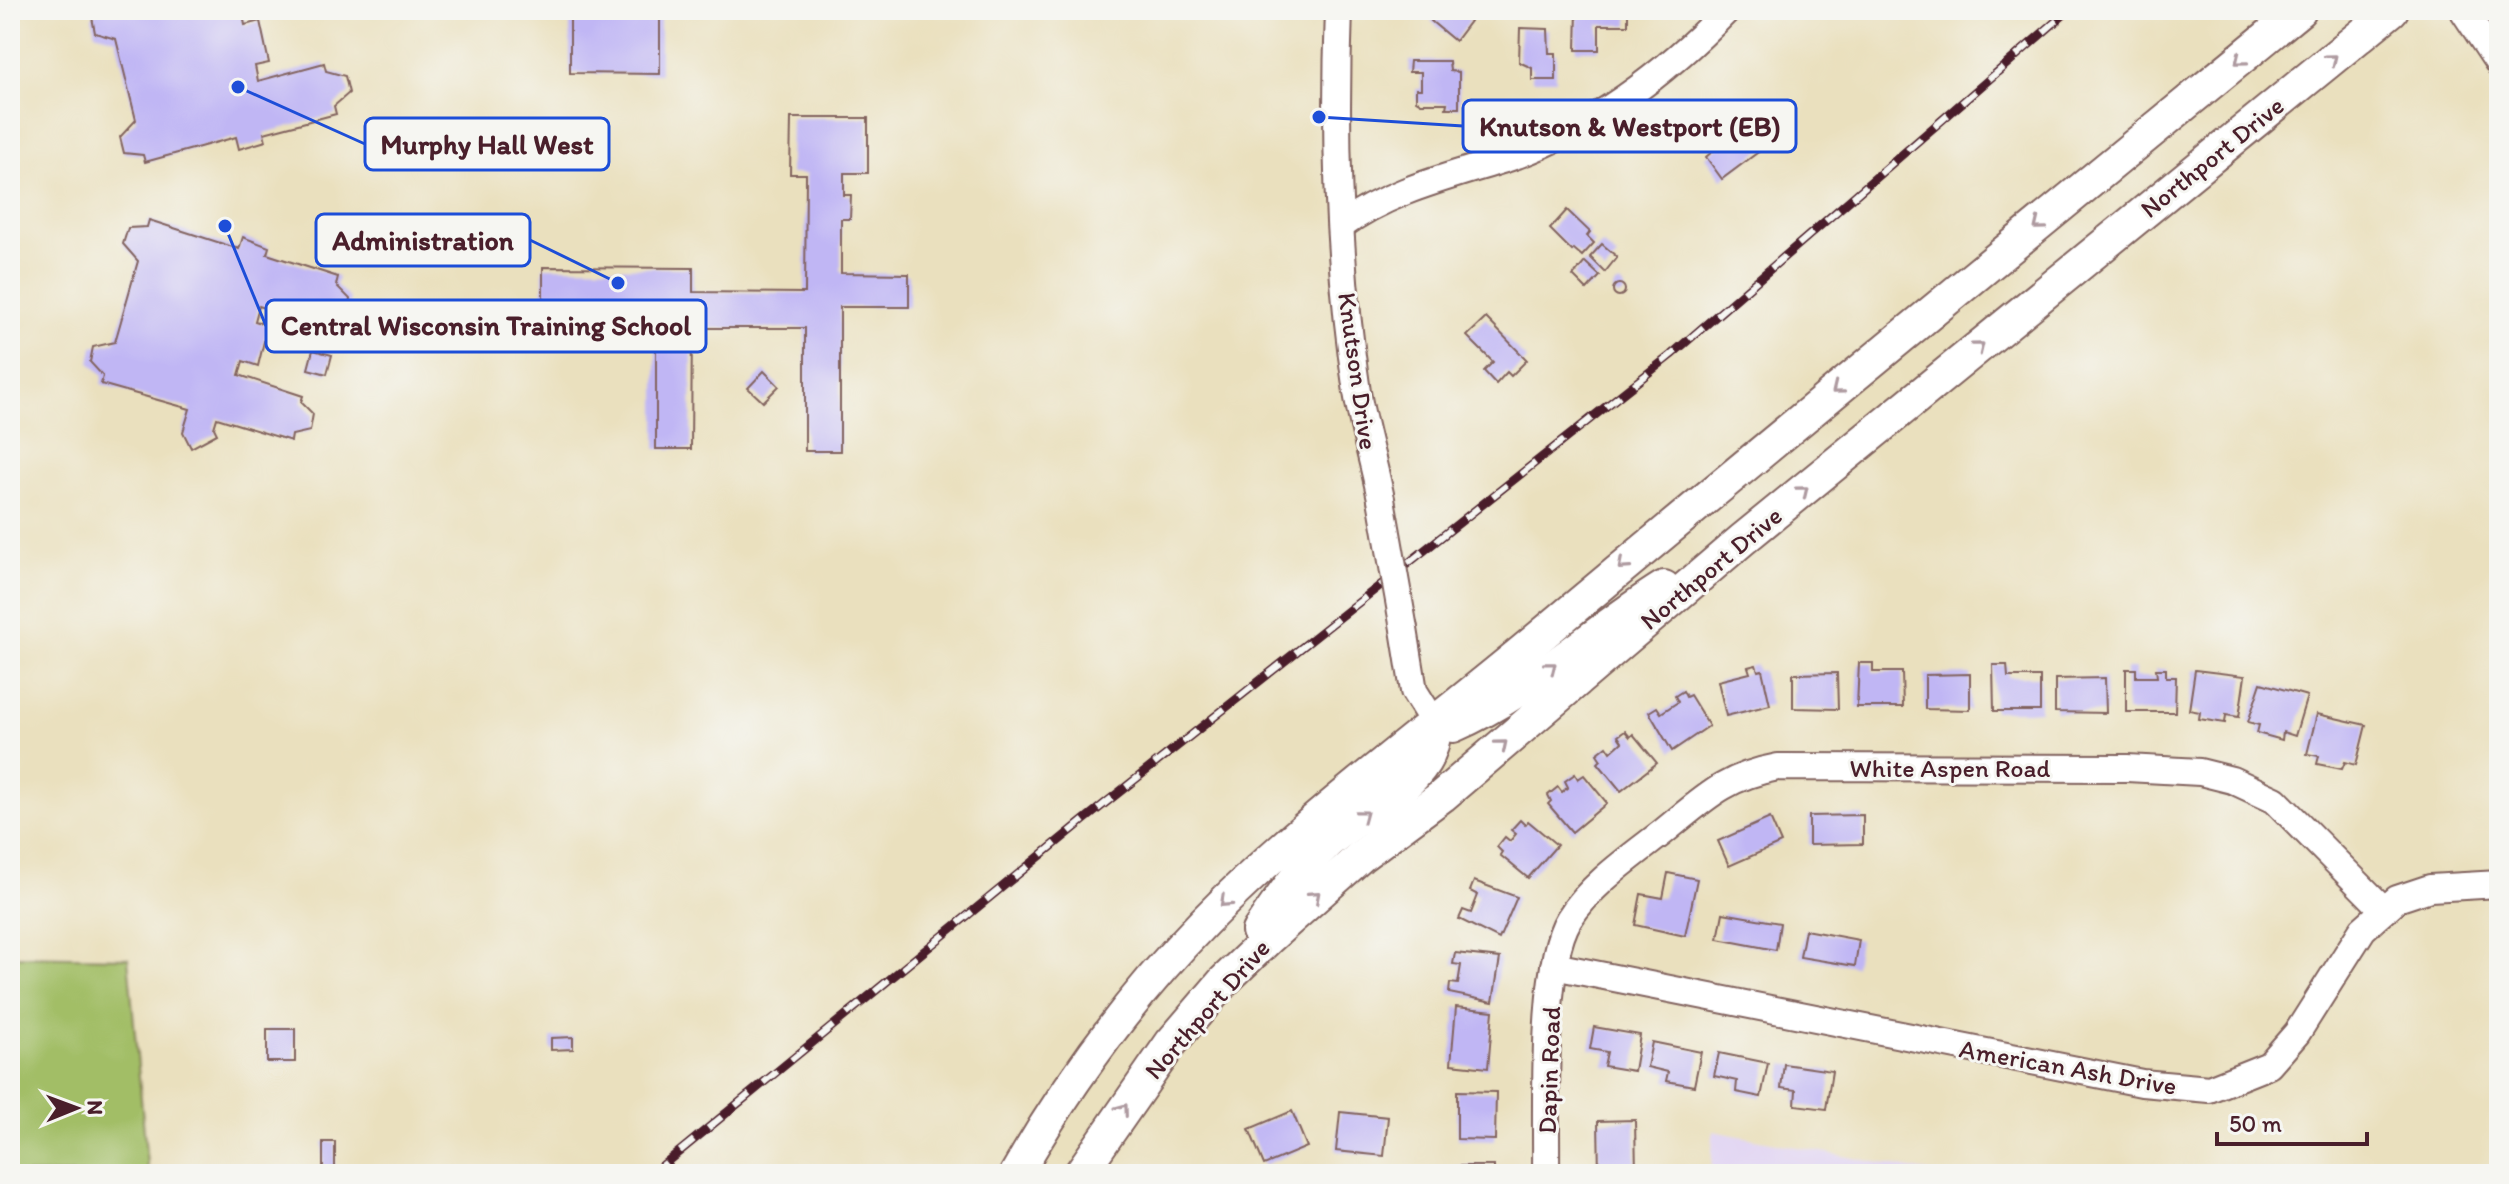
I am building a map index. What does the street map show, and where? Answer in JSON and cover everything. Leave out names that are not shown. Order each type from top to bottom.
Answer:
[{"type":"main road","points":[[1016,1174],[1057,1103],[1097,1047],[1205,921],[1293,840],[2300,10]]},
{"type":"main road","name":"Northport Drive","points":[[1080,1174],[1171,1043],[1224,981],[1361,856],[1442,796],[1742,540],[2392,10]]},
{"type":"main road","points":[[1434,723],[1453,726],[1508,696],[1614,618],[1742,540]]},
{"type":"main road","points":[[1224,981],[1295,877],[1329,841],[1422,766],[1434,747],[1434,723]]},
{"type":"street","name":"Knutson Drive","points":[[1339,10],[1336,81],[1341,226],[1357,392],[1381,499],[1414,691],[1434,723]]},
{"type":"street","points":[[1341,226],[1363,209],[1569,134],[1655,76],[1727,10]]},
{"type":"street","points":[[2463,10],[2499,64]]},
{"type":"street","name":"White Aspen Road","points":[[1554,966],[1556,948],[1568,920],[1619,867],[1725,782],[1778,767],[2127,768],[2200,772],[2232,780],[2275,800],[2384,910]]},
{"type":"street","name":"American Ash Drive","points":[[1554,966],[2142,1083],[2209,1089],[2269,1065],[2297,1033],[2363,929],[2404,895],[2430,888],[2499,884]]},
{"type":"street","name":"Dapin Road","points":[[1546,1174],[1548,1039],[1554,966]]},
{"type":"shaded area","points":[[1713,1131],[1937,1174],[1711,1174]]},
{"type":"green space","points":[[10,956],[128,958],[148,1174],[10,1174]]},
{"type":"building","points":[[99,10],[242,10],[245,25],[260,21],[269,63],[255,66],[258,81],[324,63],[326,71],[345,76],[349,93],[334,106],[336,114],[264,133],[266,141],[239,149],[236,137],[145,162],[143,155],[124,153],[120,137],[136,120],[116,39],[95,33],[92,17]]},
{"type":"building","points":[[570,10],[660,10],[660,74],[570,73]]},
{"type":"building","points":[[1440,10],[1458,10],[1470,21],[1455,41],[1431,21]]},
{"type":"building","points":[[1577,10],[1628,10],[1628,25],[1599,25],[1599,50],[1576,50]]},
{"type":"building","points":[[1520,28],[1548,29],[1549,53],[1556,53],[1556,80],[1532,80],[1532,68],[1519,62]]},
{"type":"building","points":[[1410,61],[1449,61],[1450,71],[1459,72],[1459,108],[1446,108],[1447,103],[1421,103],[1416,100],[1416,89],[1421,89],[1421,72],[1409,72]]},
{"type":"building","points":[[1744,114],[1769,144],[1722,179],[1706,157],[1725,141],[1720,135]]},
{"type":"building","points":[[791,118],[868,118],[868,173],[844,173],[844,195],[851,195],[850,219],[841,219],[841,273],[909,274],[909,307],[840,307],[840,451],[805,451],[805,328],[692,328],[691,449],[656,449],[656,339],[645,339],[645,327],[543,326],[543,267],[693,268],[693,292],[805,293],[806,174],[790,174]]},
{"type":"building","points":[[1567,210],[1590,232],[1587,236],[1594,243],[1582,256],[1574,249],[1572,251],[1550,229]]},
{"type":"building","points":[[149,220],[239,249],[243,237],[269,247],[267,254],[338,277],[336,285],[350,299],[349,305],[345,315],[326,319],[323,327],[259,306],[255,321],[268,325],[258,366],[243,361],[239,375],[303,396],[301,402],[313,414],[310,431],[292,435],[291,441],[217,418],[214,428],[217,434],[191,448],[183,432],[190,409],[101,384],[103,376],[90,362],[93,347],[115,342],[138,261],[123,244],[128,228],[147,227]]},
{"type":"building","points":[[1602,244],[1617,257],[1605,272],[1590,257]]},
{"type":"building","points":[[1585,262],[1600,276],[1587,290],[1573,276]]},
{"type":"building","points":[[1614,285],[1624,285],[1624,295],[1614,295]]},
{"type":"building","points":[[1486,318],[1527,360],[1511,376],[1507,372],[1496,384],[1484,371],[1493,362],[1467,336]]},
{"type":"building","points":[[313,350],[332,355],[327,374],[308,369]]},
{"type":"building","points":[[764,371],[779,386],[763,402],[748,388]]},
{"type":"building","points":[[1859,663],[1873,663],[1873,672],[1902,672],[1903,707],[1857,707]]},
{"type":"building","points":[[1756,665],[1758,671],[1762,670],[1770,705],[1726,716],[1718,681],[1750,673],[1748,667]]},
{"type":"building","points":[[1993,665],[2007,665],[2008,677],[2040,677],[2040,711],[1994,711]]},
{"type":"building","points":[[2126,669],[2136,669],[2136,677],[2157,677],[2156,669],[2166,669],[2166,677],[2176,677],[2175,712],[2126,712]]},
{"type":"building","points":[[2195,670],[2245,676],[2239,717],[2226,715],[2225,723],[2199,719],[2200,712],[2189,710]]},
{"type":"building","points":[[1837,673],[1838,709],[1793,708],[1793,674]]},
{"type":"building","points":[[1970,674],[1970,710],[1925,709],[1925,675]]},
{"type":"building","points":[[2105,678],[2106,713],[2055,712],[2055,679]]},
{"type":"building","points":[[2261,683],[2307,696],[2295,736],[2283,732],[2282,740],[2257,733],[2259,725],[2248,722]]},
{"type":"building","points":[[1683,691],[1686,697],[1690,695],[1709,726],[1672,751],[1649,712],[1657,707],[1661,713],[1678,702],[1675,696]]},
{"type":"building","points":[[2317,714],[2366,725],[2356,765],[2345,762],[2342,769],[2317,764],[2319,756],[2307,754]]},
{"type":"building","points":[[1625,731],[1630,737],[1633,734],[1657,763],[1621,791],[1598,763],[1601,760],[1597,754],[1607,746],[1611,752],[1622,742],[1618,736]]},
{"type":"building","points":[[1575,774],[1578,779],[1584,775],[1607,803],[1572,832],[1548,804],[1551,801],[1548,795],[1558,787],[1562,792],[1568,787],[1565,781]]},
{"type":"building","points":[[1863,815],[1863,844],[1809,845],[1809,816]]},
{"type":"building","points":[[1770,818],[1781,843],[1729,866],[1718,841]]},
{"type":"building","points":[[1520,820],[1525,825],[1528,821],[1557,845],[1528,878],[1500,855],[1502,852],[1497,847],[1505,837],[1510,841],[1516,834],[1511,830]]},
{"type":"building","points":[[1668,873],[1697,879],[1685,936],[1635,925],[1641,894],[1663,898]]},
{"type":"building","points":[[1474,881],[1517,897],[1499,939],[1459,919],[1463,910],[1471,913],[1478,895],[1470,891]]},
{"type":"building","points":[[1723,913],[1780,923],[1776,950],[1718,939]]},
{"type":"building","points":[[1805,930],[1859,940],[1855,966],[1800,957]]},
{"type":"building","points":[[1455,953],[1500,958],[1493,1002],[1449,993],[1450,983],[1458,984],[1461,965],[1453,964]]},
{"type":"building","points":[[1456,1007],[1493,1011],[1488,1068],[1451,1064]]},
{"type":"building","points":[[1594,1027],[1640,1035],[1634,1071],[1604,1066],[1607,1052],[1590,1049]]},
{"type":"building","points":[[267,1029],[295,1029],[295,1062],[267,1062]]},
{"type":"building","points":[[573,1037],[573,1049],[551,1050],[551,1038]]},
{"type":"building","points":[[1652,1042],[1701,1052],[1694,1086],[1666,1081],[1668,1072],[1647,1067]]},
{"type":"building","points":[[1719,1053],[1768,1063],[1761,1097],[1736,1092],[1737,1081],[1714,1076]]},
{"type":"building","points":[[1784,1064],[1832,1071],[1826,1109],[1795,1105],[1796,1090],[1781,1088]]},
{"type":"building","points":[[1457,1091],[1496,1092],[1495,1140],[1457,1139]]},
{"type":"building","points":[[1292,1111],[1307,1147],[1264,1165],[1249,1129]]},
{"type":"building","points":[[1340,1112],[1388,1117],[1384,1156],[1336,1151]]},
{"type":"building","points":[[1635,1120],[1636,1174],[1599,1174],[1598,1121]]},
{"type":"building","points":[[323,1142],[335,1142],[335,1171],[323,1172]]},
{"type":"building","points":[[1456,1166],[1494,1166],[1494,1174],[1456,1174]]},
{"type":"railway","points":[[652,1174],[1084,820],[1671,355],[2069,10]]},
{"type":"place","name":"Murphy Hall West","points":[[238,87]]},
{"type":"place","name":"Knutson & Westport (EB)","points":[[1319,117]]},
{"type":"place","name":"Central Wisconsin Training School","points":[[225,226]]},
{"type":"place","name":"Administration","points":[[618,283]]}]
